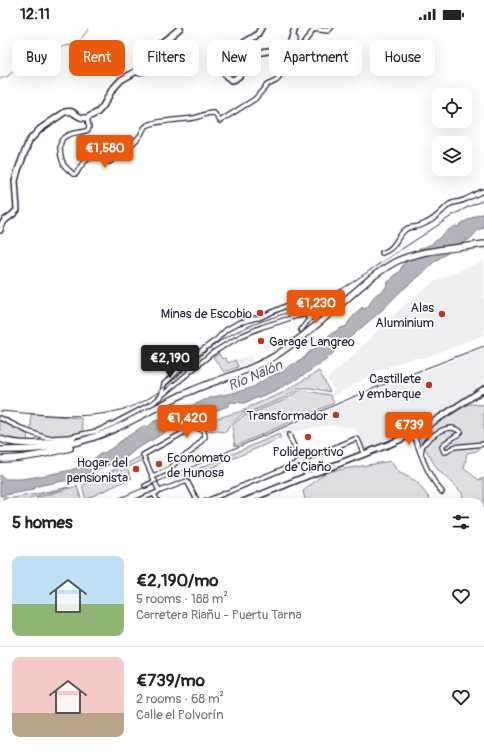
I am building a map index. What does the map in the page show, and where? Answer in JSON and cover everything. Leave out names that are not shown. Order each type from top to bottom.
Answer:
[{"type":"main road","points":[[0,450],[30,450],[49,448],[66,445],[99,435],[192,390],[239,373],[273,357],[389,265],[425,252],[484,244]]},
{"type":"main road","points":[[0,459],[31,457],[50,453],[95,439],[99,435]]},
{"type":"main road","points":[[1,440],[15,443],[48,443],[82,438],[89,439]]},
{"type":"street","points":[[0,230],[4,220],[14,214],[17,210],[15,183],[16,175],[28,144],[36,132],[65,112],[69,111],[79,117],[87,118],[98,112],[112,90],[121,80],[135,72],[147,70],[158,46],[180,28]]},
{"type":"street","points":[[262,28],[257,35],[242,44],[234,59],[226,68],[226,76],[231,80],[239,76],[250,59],[255,55],[262,52],[282,50],[285,48],[291,41],[295,28]]},
{"type":"street","points":[[306,40],[314,29],[328,31],[331,28]]},
{"type":"street","points":[[293,34],[295,40]]},
{"type":"street","points":[[87,118],[90,127],[88,130],[65,136],[61,141],[60,147],[63,162],[73,174],[76,174],[84,162],[94,157],[108,162],[111,161],[140,137],[146,126],[170,120],[196,118],[210,113],[214,114],[220,121],[255,99],[267,85],[276,81],[280,76]]},
{"type":"street","points":[[382,252],[392,247],[402,233],[408,228],[426,223],[436,218],[450,204],[464,200],[484,191]]},
{"type":"street","points":[[161,397],[164,384],[194,356],[216,340],[226,330],[238,323],[261,317],[297,301]]},
{"type":"street","points":[[0,418],[42,437],[70,437],[97,431],[153,403],[211,354],[241,336],[262,327],[297,316],[308,316],[308,322],[301,330]]},
{"type":"street","points":[[258,498],[307,476],[413,433],[429,425],[484,389]]},
{"type":"street","points":[[145,486],[154,479],[170,469],[177,461],[192,451],[205,437],[202,430],[196,428],[190,429],[143,455],[154,479],[159,491]]},
{"type":"street","points":[[421,454],[425,442],[437,432],[451,428],[459,430],[460,433],[445,443],[442,447],[444,452],[454,447],[484,444]]},
{"type":"street","points":[[413,433],[429,475],[442,492]]},
{"type":"street","points":[[289,435],[307,476]]},
{"type":"street","points":[[214,498],[355,439],[358,440],[364,454]]},
{"type":"street","points":[[144,498],[187,481],[196,498]]},
{"type":"street","points":[[154,494],[156,498]]},
{"type":"shaded area","name":"Río Nalón","points":[[483,212],[484,228],[478,230],[471,238],[435,261],[326,360],[302,376],[274,391],[244,403],[231,402],[228,406],[165,432],[136,449],[128,456],[96,471],[75,479],[42,485],[35,487],[32,490],[0,496],[0,475],[6,479],[21,479],[71,470],[87,464],[143,426],[148,427],[154,421],[161,420],[169,414],[209,398],[253,387],[269,377],[281,373],[292,364],[293,365],[305,357],[327,339],[329,335],[347,326],[349,321],[362,307],[363,309],[367,307],[375,295],[384,290],[388,284],[387,283],[399,272],[413,254],[432,244],[447,231],[456,226],[458,227],[478,214],[481,215]]},
{"type":"shaded area","name":"Alas Aluminium","points":[[484,261],[484,335],[424,358],[413,358],[379,370],[334,396],[332,392],[334,390],[327,379],[410,300],[437,280]]},
{"type":"shaded area","points":[[484,348],[484,386],[422,426],[369,449],[364,449],[355,428],[332,425],[316,427],[294,432],[283,438],[280,431],[363,395]]},
{"type":"shaded area","points":[[219,354],[222,359],[225,358],[228,363],[235,360],[238,367],[224,372],[213,357]]},
{"type":"shaded area","points":[[250,355],[253,362],[238,367],[235,360]]},
{"type":"shaded area","points":[[319,371],[330,392],[311,388],[298,388],[284,398],[244,414],[249,407],[282,393]]},
{"type":"shaded area","points":[[301,390],[330,395],[334,403],[235,446],[232,426],[237,421],[243,416],[285,400]]},
{"type":"shaded area","points":[[469,404],[484,404],[484,444],[477,451],[467,453],[464,469],[479,480],[484,478],[484,498],[463,498],[462,493],[437,469],[418,436],[430,427]]},
{"type":"shaded area","points":[[246,409],[230,425],[226,432],[205,430],[203,422]]},
{"type":"shaded area","points":[[31,414],[81,418],[82,433],[62,436],[38,434],[31,431]]},
{"type":"shaded area","points":[[0,418],[27,431],[28,443],[0,439]]},
{"type":"shaded area","points":[[279,434],[281,438],[188,478],[183,475]]},
{"type":"shaded area","points":[[202,448],[206,457],[183,467],[181,462],[189,455]]},
{"type":"shaded area","points":[[141,456],[143,460],[127,468],[126,464]]},
{"type":"shaded area","points":[[391,461],[398,472],[416,481],[429,498],[305,498],[303,491],[326,472]]},
{"type":"shaded area","points":[[117,468],[119,472],[127,468],[132,478],[86,498],[82,486]]},
{"type":"shaded area","points":[[77,486],[81,498],[36,498]]},
{"type":"shaded area","points":[[69,487],[32,498],[13,498]]},
{"type":"waterway","points":[[0,79],[8,76],[14,71],[21,70],[39,57],[64,46],[77,44],[89,28]]},
{"type":"railway","points":[[0,411],[78,416],[109,413],[139,404],[164,387],[200,356],[225,338],[248,326],[311,304],[331,295],[453,215],[484,200]]},
{"type":"railway","points":[[120,498],[367,391],[484,346]]},
{"type":"place","name":"Minas de Escobio","points":[[260,313]]},
{"type":"place","name":"Alas Aluminium","points":[[442,314]]},
{"type":"place","name":"Garage Langreo","points":[[261,341]]},
{"type":"place","name":"Castillete y embarque","points":[[429,385]]},
{"type":"place","name":"Transformador","points":[[336,415]]},
{"type":"place","name":"Polideportivo de Ciaño","points":[[308,437]]},
{"type":"place","name":"Economato de Hunosa","points":[[159,464]]},
{"type":"place","name":"Hogar del pensionista","points":[[136,469]]}]
